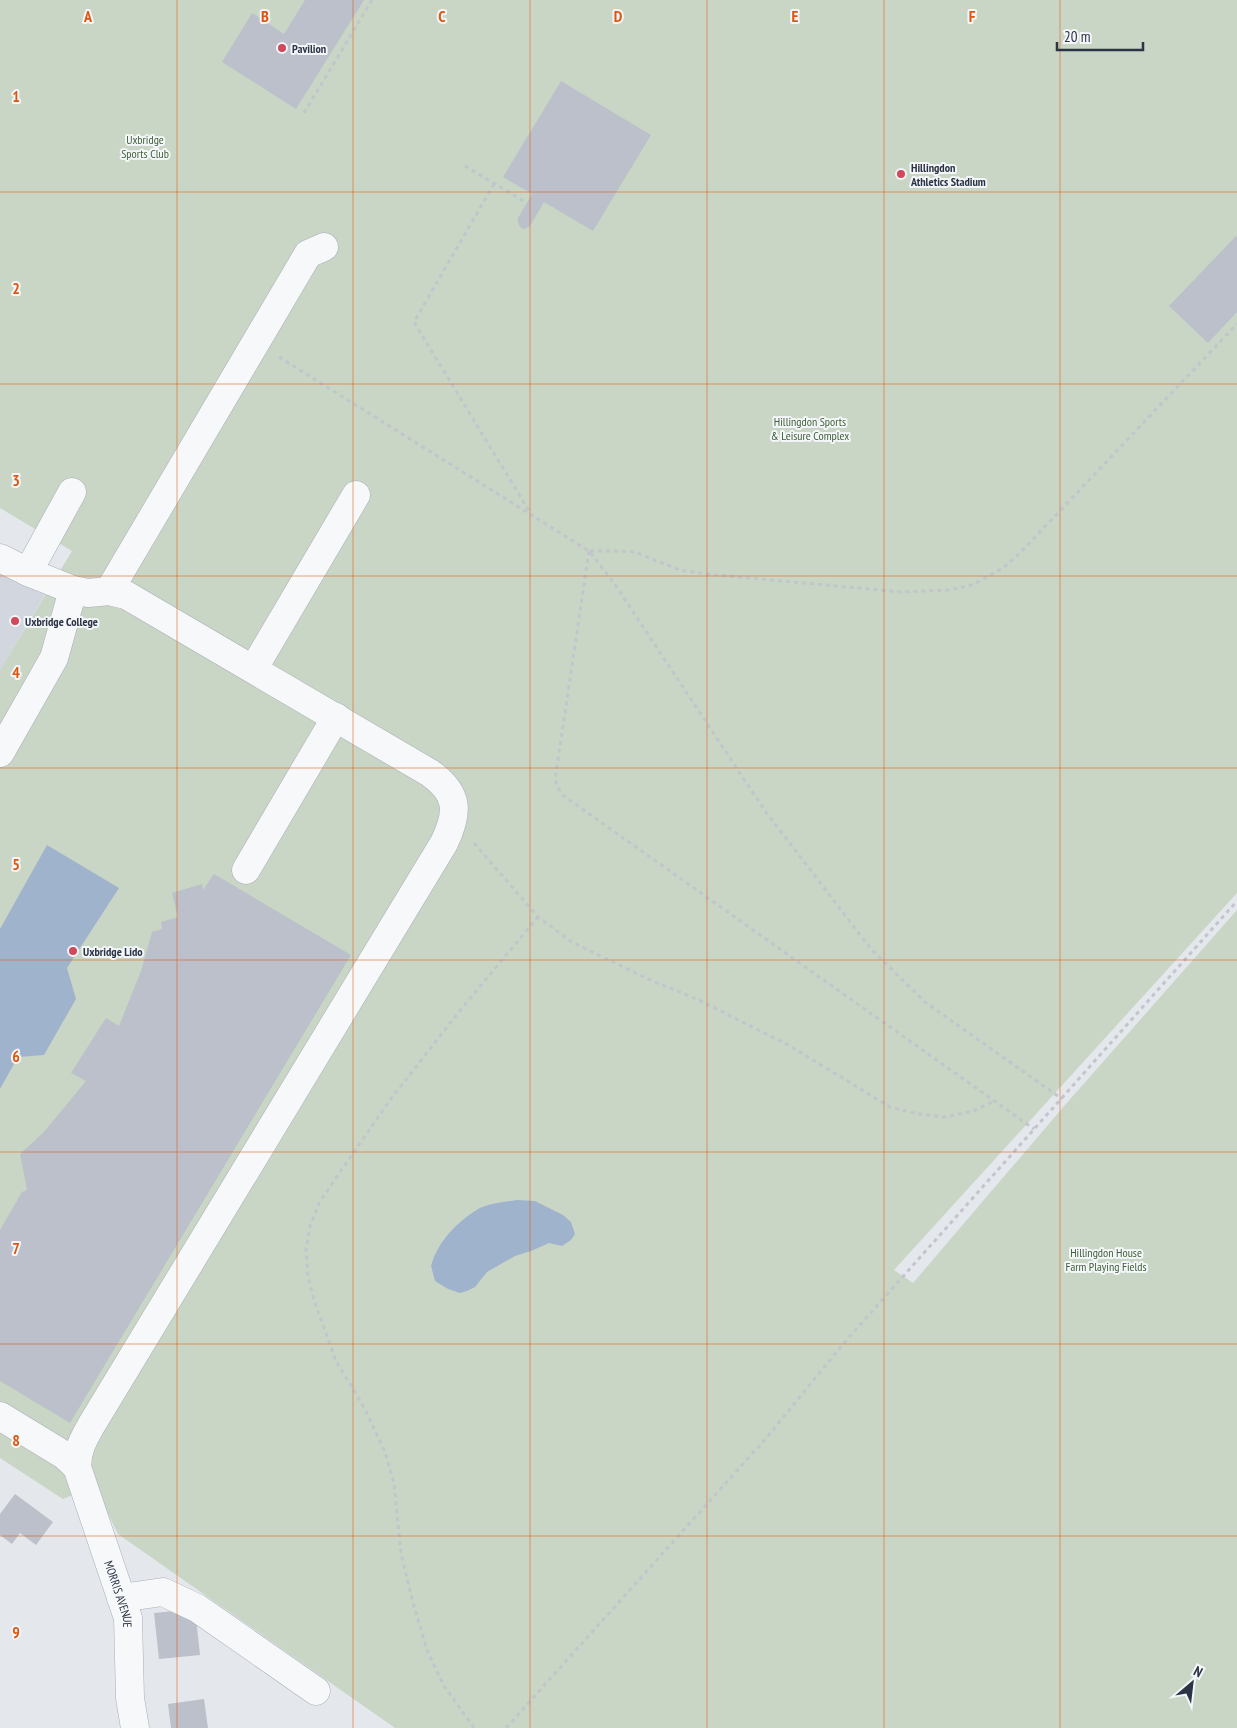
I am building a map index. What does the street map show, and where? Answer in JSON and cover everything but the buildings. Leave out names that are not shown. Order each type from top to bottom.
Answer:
[{"type":"street","points":[[109,591],[308,254],[324,247]]},
{"type":"street","points":[[28,572],[72,492]]},
{"type":"street","points":[[254,668],[356,494]]},
{"type":"street","points":[[1,561],[73,590],[88,593],[109,591],[126,595],[254,668],[439,779],[453,797],[454,806],[453,823],[444,843],[92,1424],[80,1446],[77,1467]]},
{"type":"street","points":[[0,753],[54,658],[73,590]]},
{"type":"street","points":[[246,870],[336,717]]},
{"type":"street","points":[[0,1416],[64,1455],[77,1467]]},
{"type":"street","name":"MORRIS AVENUE","points":[[77,1467],[128,1618],[130,1698],[135,1728]]},
{"type":"street","points":[[121,1598],[164,1592],[197,1608],[316,1691]]},
{"type":"path","points":[[304,113],[372,0]]},
{"type":"path","points":[[465,166],[527,203]]},
{"type":"path","points":[[494,184],[414,322],[532,516]]},
{"type":"path","points":[[589,552],[635,552],[680,570],[706,574],[901,592],[948,590],[969,586],[1003,568],[1018,555],[1237,324]]},
{"type":"path","points":[[256,342],[589,552],[614,583],[765,812],[871,949],[925,1002],[1062,1099]]},
{"type":"path","points":[[589,552],[555,780],[564,796],[1034,1129]]},
{"type":"path","points":[[453,823],[479,848],[538,917],[572,942],[699,1000],[790,1046],[890,1107],[918,1114],[945,1117],[973,1111],[994,1101]]},
{"type":"path","points":[[506,1728],[768,1436],[843,1344],[1237,901]]},
{"type":"path","points":[[474,1728],[444,1686],[427,1650],[401,1554],[394,1483],[385,1452],[365,1409],[336,1361],[314,1300],[308,1277],[306,1250],[310,1226],[319,1203],[338,1175],[402,1084],[538,917]]},
{"type":"shaded area","name":"Uxbridge College","points":[[0,559],[49,588],[0,670]]},
{"type":"green space","points":[[0,0],[1237,0],[1237,893],[894,1270],[913,1283],[1065,1105],[1237,910],[1237,1728],[395,1728],[118,1534],[94,1486],[63,1499],[0,1458],[0,670],[72,551],[0,508]]},
{"type":"water","points":[[47,845],[119,888],[67,968],[76,999],[44,1055],[18,1057],[0,1089],[0,929]]},
{"type":"water","points":[[517,1200],[535,1201],[563,1215],[571,1222],[575,1234],[571,1240],[562,1246],[549,1243],[515,1256],[487,1272],[475,1287],[467,1291],[460,1293],[448,1289],[435,1281],[431,1266],[434,1257],[443,1240],[456,1226],[482,1207]]},
{"type":"place","name":"Pavilion","points":[[282,48]]},
{"type":"place","name":"Hillingdon Athletics Stadium","points":[[901,174]]},
{"type":"place","name":"Uxbridge College","points":[[15,621]]},
{"type":"place","name":"Uxbridge Lido","points":[[73,951]]},
{"type":"park label","name":"Uxbridge Sports Club","points":[[145,146]]},
{"type":"park label","name":"Hillingdon Sports & Leisure Complex","points":[[810,428]]},
{"type":"park label","name":"Hillingdon House Farm Playing Fields","points":[[1106,1259]]}]
